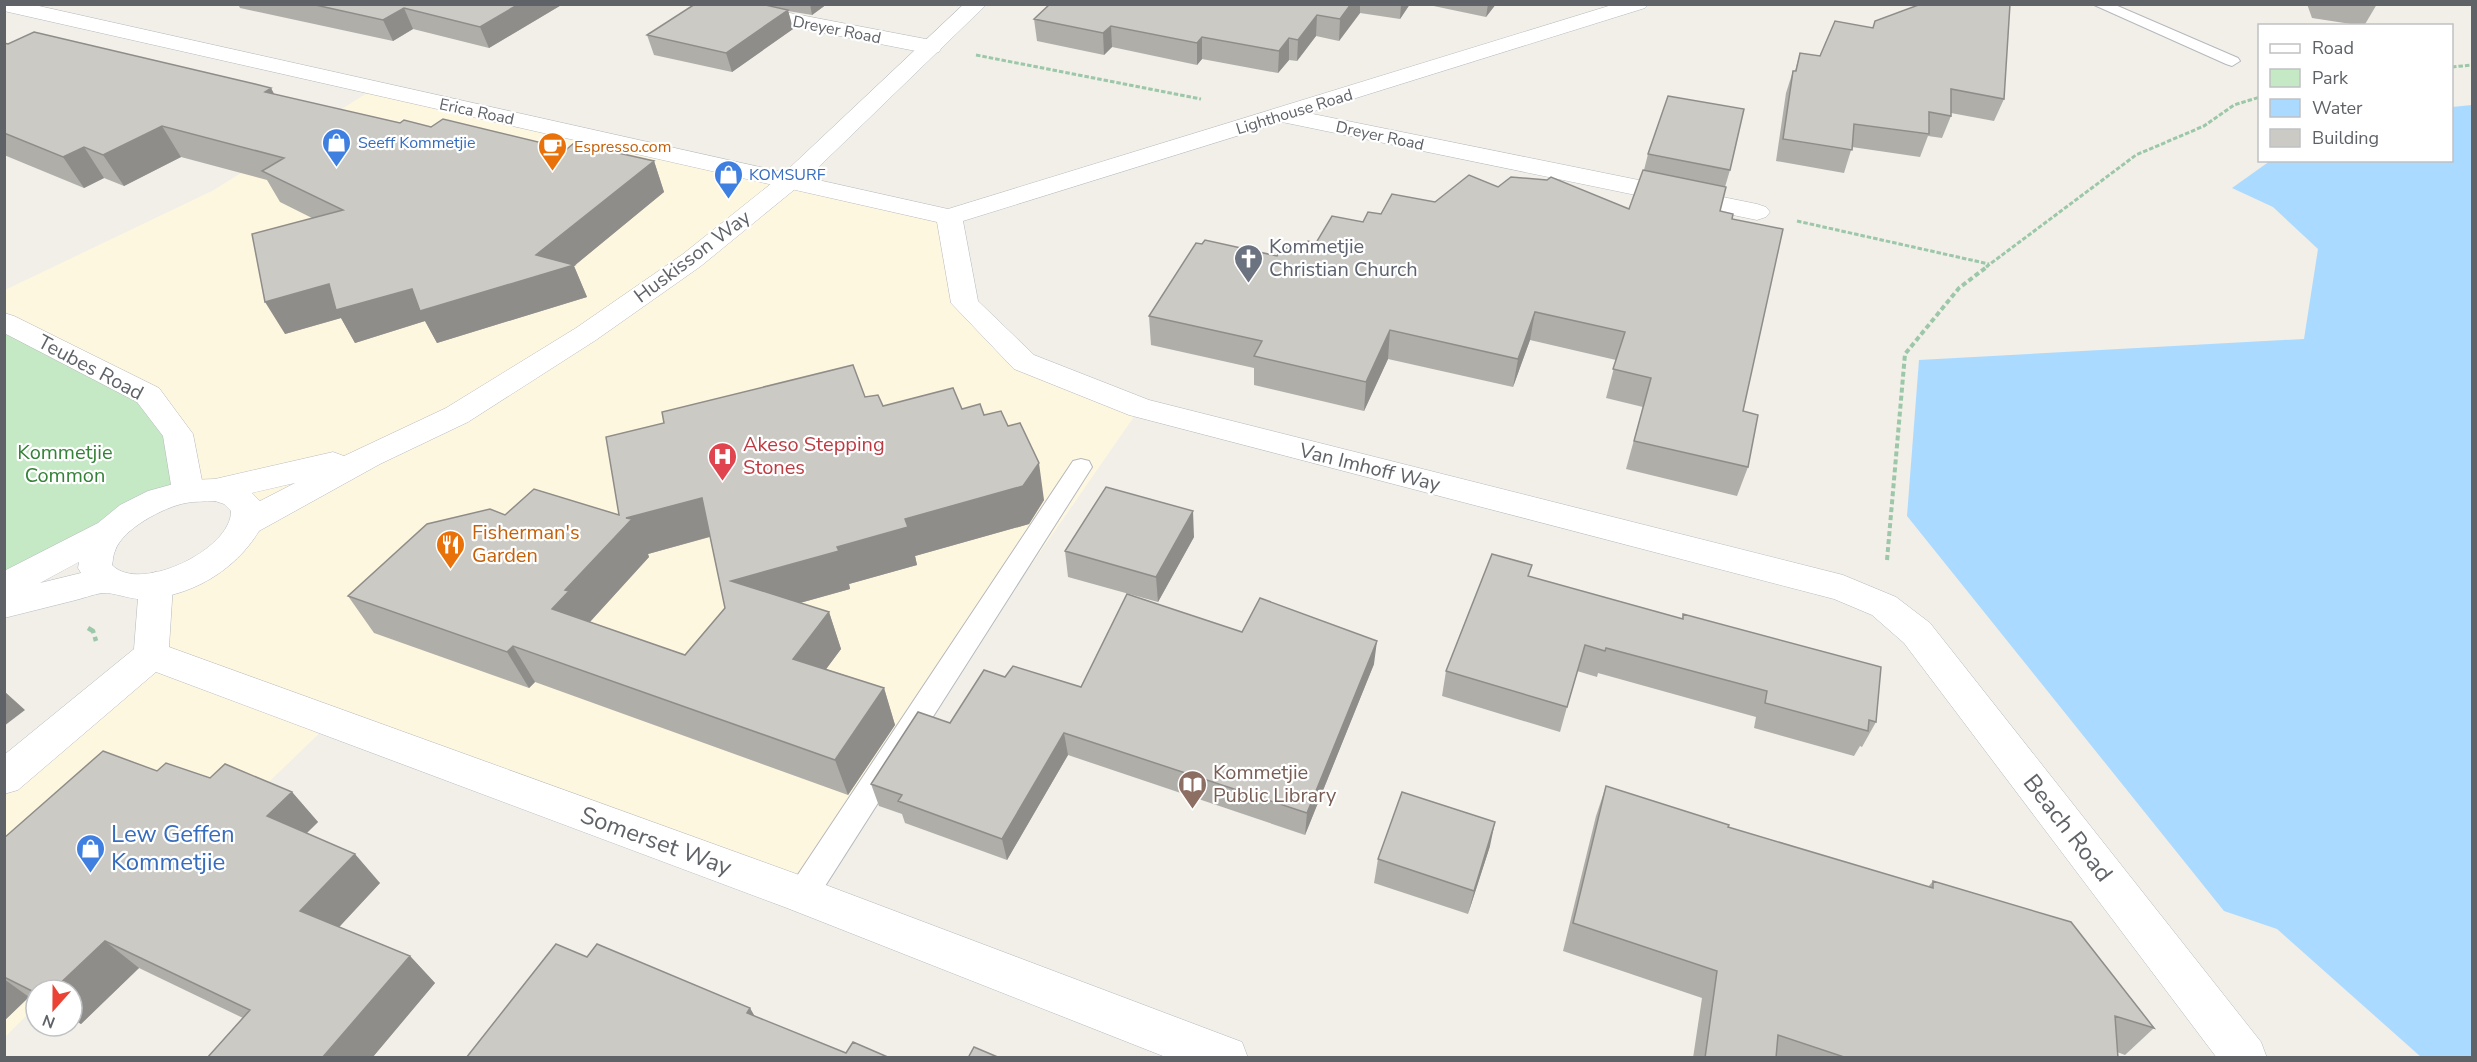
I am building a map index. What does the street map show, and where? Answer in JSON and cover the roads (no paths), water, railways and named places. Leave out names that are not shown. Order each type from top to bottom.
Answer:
[{"type":"street","name":"Dreyer Road","points":[[708,4],[931,47]]},
{"type":"street","name":"Huskisson Way","points":[[247,523],[369,456],[457,415],[586,334],[692,260],[791,180],[977,4]]},
{"type":"street","name":"Lighthouse Road","points":[[949,217],[1638,4]]},
{"type":"street","name":"Erica Road","points":[[4,5],[949,217]]},
{"type":"street","name":"Dreyer Road","points":[[1282,115],[1757,212]]},
{"type":"street","name":"Van Imhoff Way","points":[[949,217],[965,303],[1024,362],[1140,408],[1843,588],[1884,606]]},
{"type":"street","name":"Teubes Road","points":[[4,322],[148,395],[178,434],[202,490]]},
{"type":"street","name":"Huskisson Way","points":[[110,531],[132,513],[159,499],[369,456]]},
{"type":"street","points":[[4,605],[106,580],[128,586],[156,585],[187,576],[214,561],[236,542],[247,523],[247,507],[235,496],[202,490]]},
{"type":"street","points":[[106,580],[95,568],[98,550],[110,531]]},
{"type":"street","points":[[4,587],[110,531]]},
{"type":"street","points":[[4,778],[151,656],[156,585]]},
{"type":"street","name":"Beach Road","points":[[1884,606],[1917,633],[2245,1058]]},
{"type":"street","name":"Somerset Way","points":[[151,656],[802,895],[1226,1058]]},
{"type":"lane","points":[[2099,4],[2232,62]]},
{"type":"lane","points":[[802,895],[1082,467]]},
{"type":"water","points":[[2472,105],[2472,1057],[2421,1057],[2277,929],[2224,911],[1907,516],[1919,360],[2304,339],[2318,249],[2273,207],[2232,188],[2269,162],[2453,162],[2453,107]]},
{"type":"place","name":"Seeff Kommetjie","points":[[337,168]]},
{"type":"place","name":"Espresso.com","points":[[553,172]]},
{"type":"place","name":"KOMSURF","points":[[728,200]]},
{"type":"place","name":"Kommetjie Christian Church","points":[[1248,284]]},
{"type":"place","name":"Akeso Stepping Stones","points":[[722,482]]},
{"type":"place","name":"Fisherman's Garden","points":[[451,570]]},
{"type":"place","name":"Kommetjie Public Library","points":[[1192,810]]},
{"type":"place","name":"Lew Geffen Kommetjie","points":[[90,874]]},
{"type":"park label","name":"Kommetjie Common","points":[[65,464]]}]
